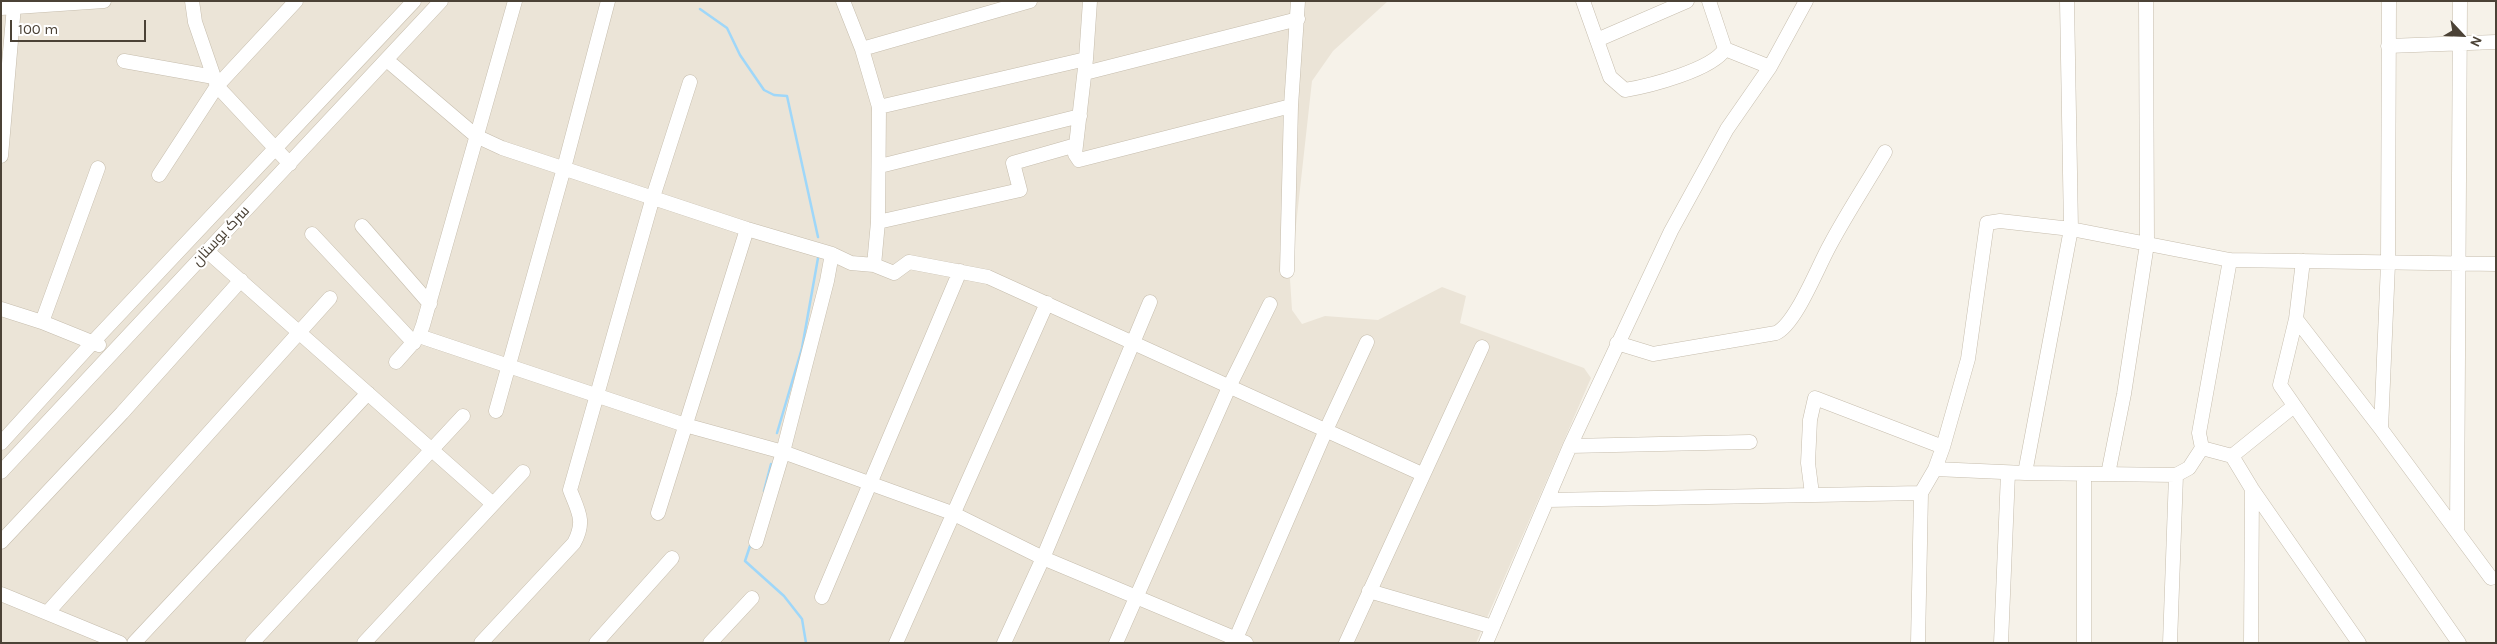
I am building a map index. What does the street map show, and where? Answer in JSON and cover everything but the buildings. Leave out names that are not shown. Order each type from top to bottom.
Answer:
[{"type":"street","points":[[1,156],[8,7],[104,1]]},
{"type":"street","points":[[192,1],[195,22],[216,82],[290,164]]},
{"type":"street","points":[[159,175],[216,82],[296,1]]},
{"type":"street","name":"سرک بوستان","points":[[1,443],[93,342],[414,1]]},
{"type":"street","name":"سرک بوستان","points":[[1,472],[388,61],[441,1]]},
{"type":"street","points":[[396,362],[417,339],[430,304],[515,1]]},
{"type":"street","points":[[496,411],[564,168],[608,1]]},
{"type":"street","points":[[843,1],[862,49],[879,107],[880,166],[874,264]]},
{"type":"street","points":[[862,49],[1030,1]]},
{"type":"street","points":[[1090,1],[1075,154],[1079,160],[1291,106]]},
{"type":"street","points":[[1287,271],[1291,106],[1298,1]]},
{"type":"street","points":[[1583,1],[1610,77],[1625,90],[1655,84],[1686,72],[1716,58],[1725,49]]},
{"type":"street","points":[[1597,40],[1687,1]]},
{"type":"street","points":[[1709,1],[1725,49],[1770,67]]},
{"type":"street","points":[[1486,643],[1570,446],[1671,231],[1727,128],[1770,67],[1806,1]]},
{"type":"street","points":[[2025,473],[2071,229],[2067,1]]},
{"type":"street","points":[[2108,474],[2124,394],[2147,244],[2146,1]]},
{"type":"street","points":[[2381,429],[2388,264],[2389,1]]},
{"type":"street","points":[[2457,532],[2457,264],[2460,1]]},
{"type":"street","points":[[879,107],[1085,66],[1298,19]]},
{"type":"street","points":[[2388,46],[2496,42]]},
{"type":"street","points":[[124,61],[216,82]]},
{"type":"street","points":[[388,61],[476,136],[502,148],[747,229],[832,254],[851,263],[874,264],[894,273],[909,262],[988,277],[1422,474]]},
{"type":"street","points":[[481,643],[574,543],[579,534],[582,521],[570,490],[595,396],[653,197],[690,82]]},
{"type":"street","points":[[880,166],[1080,116]]},
{"type":"street","points":[[878,222],[1020,190],[1013,163],[1076,145]]},
{"type":"street","points":[[1617,343],[1652,354],[1776,333],[1783,330],[1792,318],[1829,245],[1885,152]]},
{"type":"street","points":[[42,322],[98,168]]},
{"type":"street","points":[[1918,643],[1921,493],[1935,469],[1943,448],[1968,359],[1987,223],[2000,221],[2071,229],[2230,260],[2388,264],[2496,264]]},
{"type":"street","points":[[362,226],[430,304]]},
{"type":"street","points":[[658,513],[747,229]]},
{"type":"street","points":[[312,234],[417,339],[685,425],[783,452],[869,482],[952,513],[1043,558],[1239,641],[1326,430],[1367,342]]},
{"type":"street","points":[[208,251],[493,504]]},
{"type":"street","points":[[756,542],[783,452],[827,281],[832,254]]},
{"type":"street","points":[[1935,469],[2008,473],[2176,475],[2189,468],[2202,448],[2200,432],[2204,399],[2230,260]]},
{"type":"street","points":[[2303,261],[2296,319],[2280,385],[2459,643]]},
{"type":"street","points":[[822,597],[869,482],[960,271]]},
{"type":"street","points":[[1,542],[122,413],[241,280]]},
{"type":"street","points":[[48,612],[330,298]]},
{"type":"street","points":[[1004,643],[1043,558],[1150,302]]},
{"type":"street","points":[[896,643],[952,513],[1047,303]]},
{"type":"street","points":[[1116,643],[1230,386],[1270,304]]},
{"type":"street","points":[[1,309],[42,322],[113,351]]},
{"type":"street","points":[[2296,319],[2381,429],[2491,578]]},
{"type":"street","points":[[1346,643],[1482,346]]},
{"type":"street","points":[[134,643],[368,393]]},
{"type":"street","points":[[1812,494],[1808,463],[1810,420],[1816,398],[1943,448]]},
{"type":"street","points":[[2232,456],[2294,406]]},
{"type":"street","points":[[252,643],[462,416]]},
{"type":"street","points":[[1570,446],[1750,442]]},
{"type":"street","points":[[2202,448],[2232,456],[2359,643]]},
{"type":"street","points":[[364,643],[523,472]]},
{"type":"street","points":[[2001,643],[2008,473]]},
{"type":"street","points":[[2084,474],[2084,643]]},
{"type":"street","points":[[2170,643],[2176,475]]},
{"type":"street","points":[[2252,488],[2252,643]]},
{"type":"street","points":[[1548,500],[1694,499],[1812,494],[1921,493]]},
{"type":"street","points":[[596,643],[672,558]]},
{"type":"street","points":[[1370,591],[1493,627]]},
{"type":"street","points":[[1,594],[120,643]]},
{"type":"street","points":[[710,643],[752,598]]},
{"type":"shaded area","points":[[1,1],[1388,1],[1333,51],[1312,81],[1290,279],[1292,310],[1302,324],[1325,316],[1378,320],[1442,287],[1466,296],[1460,323],[1584,368],[1591,378],[1476,643],[1,643]]},
{"type":"waterway","points":[[700,9],[727,28],[740,55],[764,90],[774,95],[787,96],[818,237]]},
{"type":"waterway","points":[[777,433],[802,348],[818,258]]},
{"type":"waterway","points":[[764,491],[771,464]]},
{"type":"waterway","points":[[751,543],[745,561],[784,596],[802,619],[806,643]]}]
